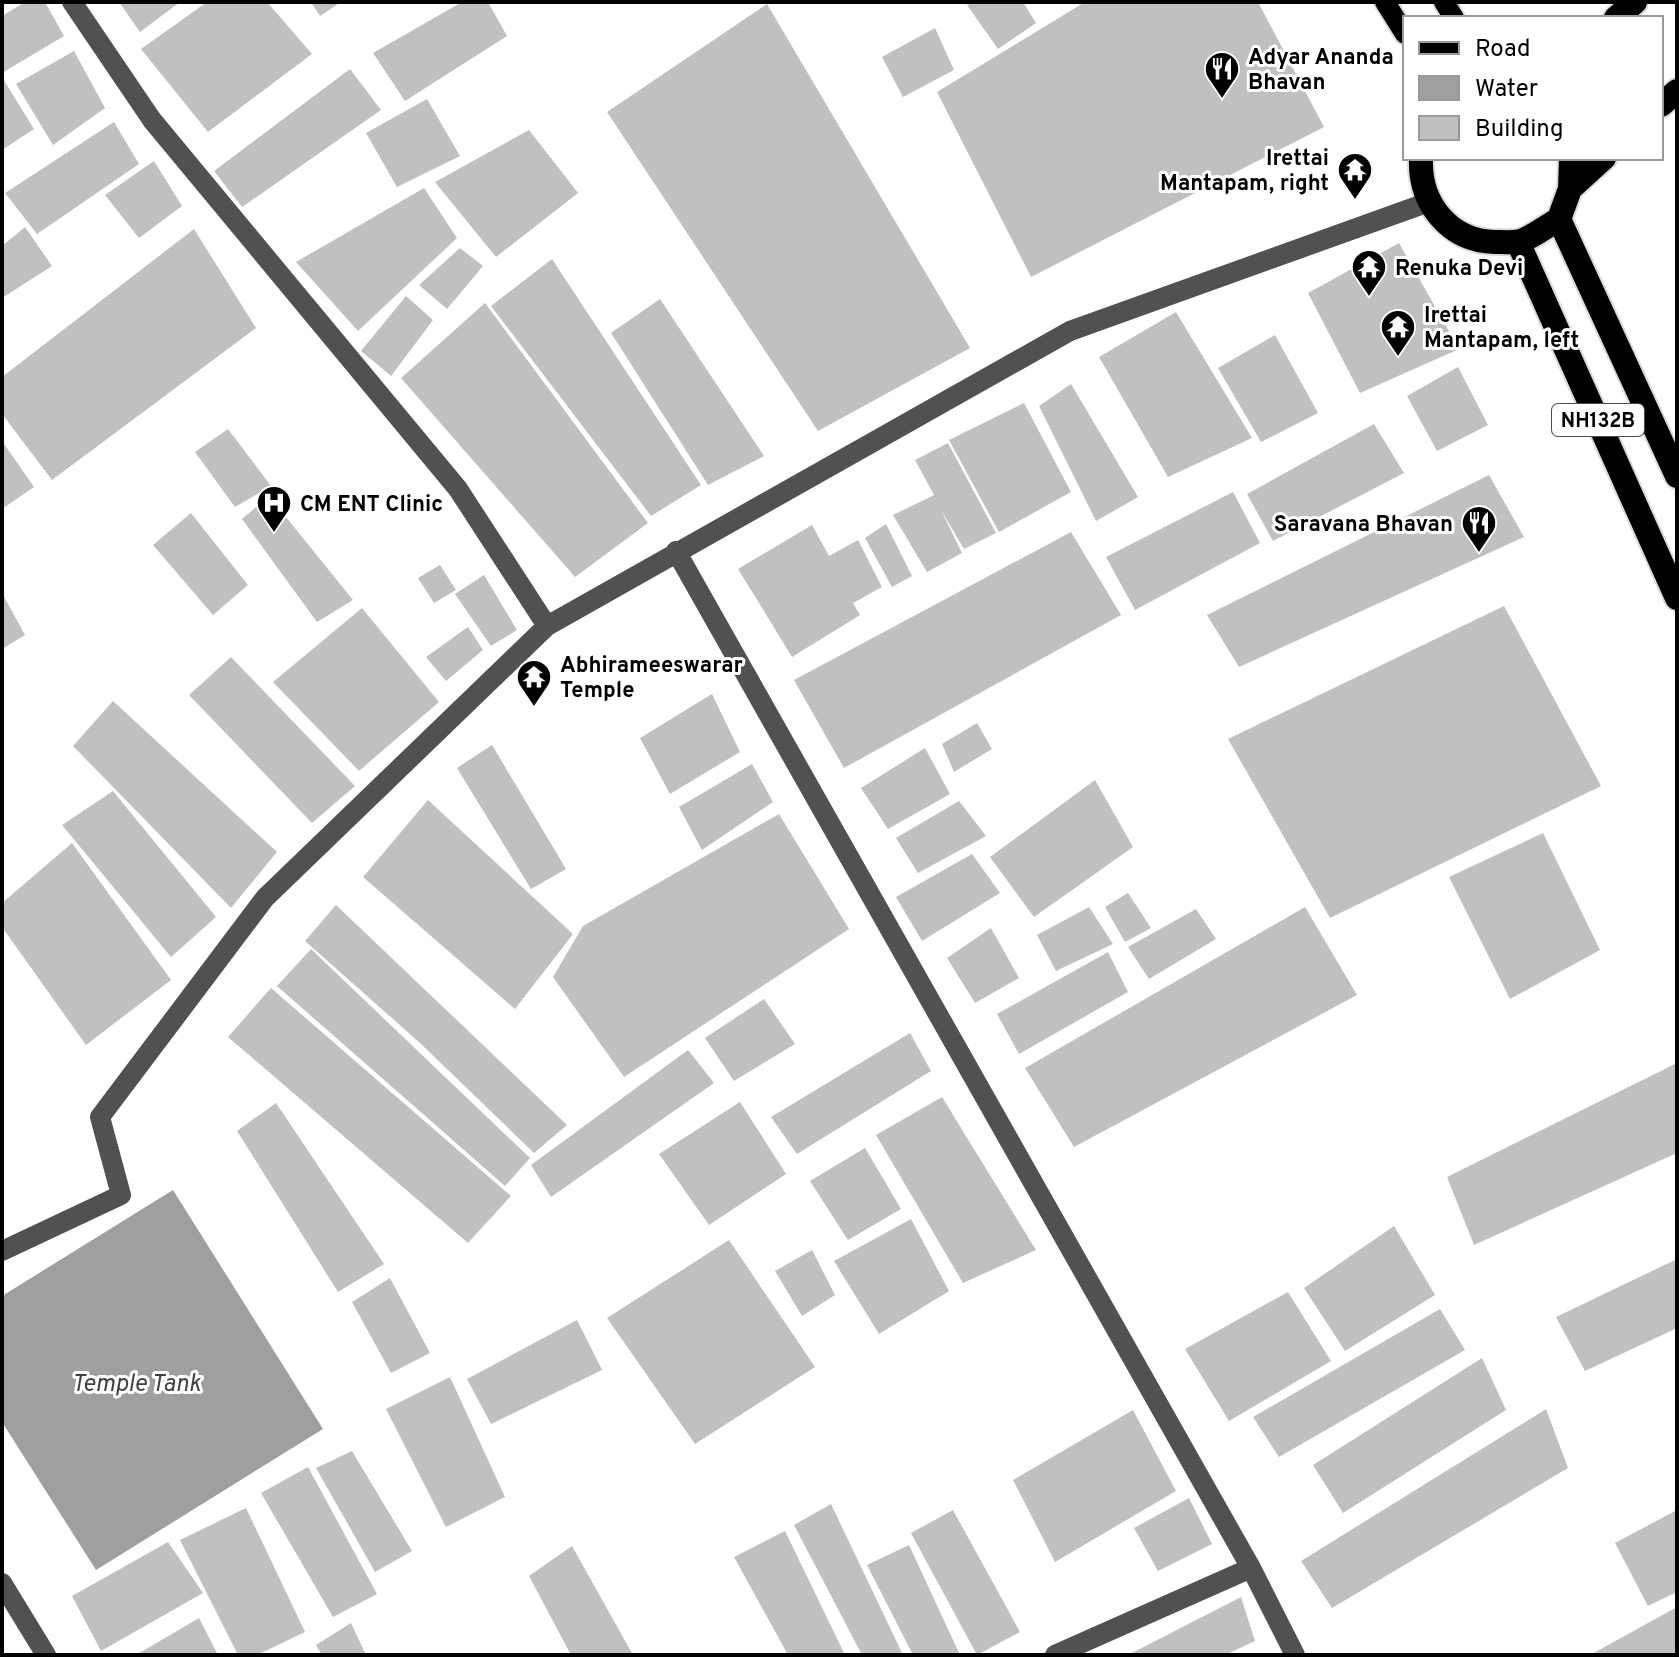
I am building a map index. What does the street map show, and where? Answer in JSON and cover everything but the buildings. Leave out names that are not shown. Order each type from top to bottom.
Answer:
[{"type":"highway","points":[[1618,16],[1635,2]]},
{"type":"highway","points":[[1421,160],[1420,176],[1429,202],[1442,220],[1460,234],[1480,242],[1518,242],[1559,219],[1570,189],[1571,160]]},
{"type":"highway","points":[[1570,189],[1602,160]]},
{"type":"highway","name":"NH132B","points":[[1559,219],[1677,476]]},
{"type":"highway","name":"NH132B","points":[[1518,242],[1677,598]]},
{"type":"main road","points":[[1385,2],[1403,31]]},
{"type":"street","points":[[72,2],[152,120],[458,489],[547,626]]},
{"type":"street","points":[[2,1251],[121,1195],[100,1117],[265,898],[547,626],[1070,331],[1429,202]]},
{"type":"street","points":[[676,551],[1251,1568],[1295,1655]]},
{"type":"street","points":[[1055,1655],[1251,1568]]},
{"type":"street","points":[[2,1583],[46,1655]]},
{"type":"water","name":"Temple Tank","points":[[173,1190],[323,1429],[96,1570],[2,1422],[2,1296]]},
{"type":"place","name":"Adyar Ananda Bhavan","points":[[1222,100]]},
{"type":"place","name":"Irettai Mantapam, right","points":[[1355,201]]},
{"type":"place","name":"Renuka Devi","points":[[1369,298]]},
{"type":"place","name":"Irettai Mantapam, left","points":[[1398,358]]},
{"type":"place","name":"CM ENT Clinic","points":[[274,534]]},
{"type":"place","name":"Saravana Bhavan","points":[[1479,554]]},
{"type":"place","name":"Abhirameeswarar Temple","points":[[534,708]]}]
